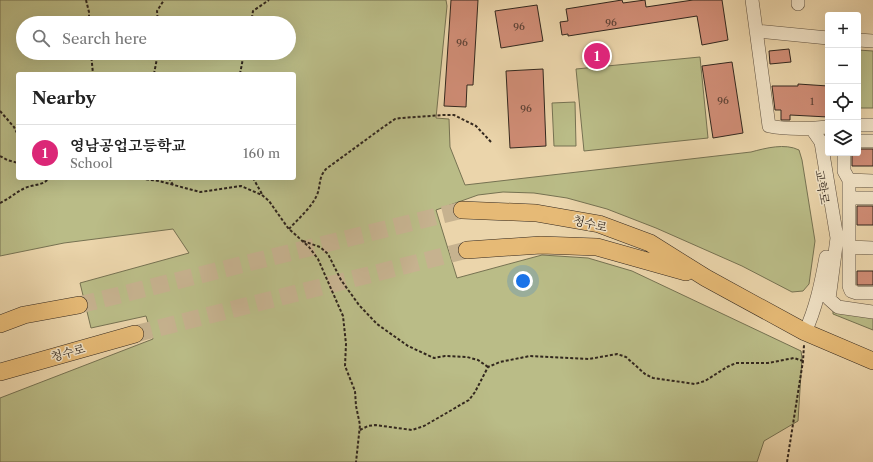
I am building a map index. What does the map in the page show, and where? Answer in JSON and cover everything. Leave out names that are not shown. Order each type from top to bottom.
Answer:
[{"type":"main road","name":"청수로","points":[[462,210],[536,213],[599,224],[650,243],[706,278],[804,332],[873,362]]},
{"type":"main road","name":"청수로","points":[[467,250],[540,245],[597,247],[706,278]]},
{"type":"main road","points":[[0,324],[24,315],[79,305]]},
{"type":"main road","name":"청수로","points":[[0,372],[135,334]]},
{"type":"street","points":[[752,0],[770,126],[786,129],[825,127]]},
{"type":"street","points":[[756,31],[825,38]]},
{"type":"street","points":[[861,40],[873,41]]},
{"type":"street","points":[[861,125],[873,125]]},
{"type":"street","points":[[812,129],[821,142],[837,238],[829,299],[838,307],[873,312]]},
{"type":"street","name":"교학로","points":[[804,332],[812,317],[820,289],[830,234],[812,129]]},
{"type":"street","points":[[861,142],[873,141]]},
{"type":"street","points":[[844,156],[844,171],[849,180],[849,286],[851,291],[856,294],[873,294]]},
{"type":"street","points":[[849,180],[873,181]]},
{"type":"street","points":[[849,198],[873,198]]},
{"type":"street","points":[[849,247],[873,248]]},
{"type":"path","points":[[86,0],[89,16]]},
{"type":"path","points":[[157,16],[157,11],[164,0]]},
{"type":"path","points":[[252,16],[253,11],[269,0]]},
{"type":"path","points":[[92,60],[93,72]]},
{"type":"path","points":[[154,72],[157,60]]},
{"type":"path","points":[[240,72],[243,60]]},
{"type":"path","points":[[0,111],[16,131]]},
{"type":"path","points":[[289,229],[315,198],[318,191],[320,178],[326,169],[395,120],[414,116],[444,114],[454,115],[476,126],[492,143]]},
{"type":"path","points":[[0,156],[16,162]]},
{"type":"path","points":[[0,203],[26,188],[41,184],[48,180]]},
{"type":"path","points":[[147,180],[200,192],[241,186],[262,195],[269,201],[289,229],[309,247],[318,260],[343,316],[346,344],[345,366],[355,390],[360,430],[356,462]]},
{"type":"path","points":[[170,180],[173,185]]},
{"type":"path","points":[[254,180],[262,195]]},
{"type":"path","points":[[302,240],[320,247],[328,254],[341,280],[359,305],[377,324],[408,346],[434,358],[445,356],[467,357],[478,360],[488,367]]},
{"type":"path","points":[[360,430],[368,426],[376,425],[412,430],[424,426],[469,400],[475,392],[488,367],[500,362],[530,356],[589,359],[617,354],[626,357],[645,374],[652,378],[695,384],[705,381],[727,366],[736,363],[768,363],[794,358],[803,361],[787,462]]},
{"type":"green space","points":[[0,0],[446,0],[447,6],[436,118],[449,119],[450,147],[465,185],[751,152],[775,147],[788,147],[799,150],[802,160],[815,241],[809,284],[803,291],[792,292],[742,266],[656,228],[607,209],[567,198],[534,193],[503,192],[478,195],[436,210],[457,278],[542,255],[588,258],[632,271],[801,351],[802,358],[798,421],[764,441],[757,462],[0,462],[0,398],[153,339],[146,316],[91,328],[80,283],[189,253],[173,229],[64,243],[0,256]]},
{"type":"green space","points":[[861,50],[873,51],[873,108],[861,108]]},
{"type":"green space","points":[[700,57],[708,138],[584,151],[576,69]]},
{"type":"green space","points":[[575,102],[576,146],[554,146],[552,103]]},
{"type":"green space","points":[[833,309],[873,315],[873,330],[833,314]]},
{"type":"building","points":[[451,0],[478,0],[473,85],[467,85],[466,107],[444,106]]},
{"type":"building","points":[[622,0],[623,3],[645,0],[646,7],[693,0],[722,0],[728,40],[702,45],[697,16],[568,36],[568,34],[562,35],[560,22],[568,21],[566,9]]},
{"type":"building","points":[[537,5],[543,41],[501,48],[495,11]]},
{"type":"building","points":[[789,49],[791,62],[770,64],[769,51]]},
{"type":"building","points":[[732,62],[743,133],[713,138],[702,66]]},
{"type":"building","points":[[543,69],[546,146],[510,148],[506,71]]},
{"type":"building","points":[[798,84],[825,86],[825,117],[790,115],[790,120],[781,120],[781,110],[775,110],[772,86],[798,86]]},
{"type":"building","points":[[861,149],[873,149],[873,166],[852,166],[852,156],[861,156]]},
{"type":"building","points":[[857,206],[873,206],[873,225],[857,225]]},
{"type":"building","points":[[857,271],[873,271],[873,285],[857,285]]},
{"type":"tunnel","points":[[79,305],[462,210]]},
{"type":"tunnel","points":[[135,334],[467,250]]},
{"type":"place","name":"영남공업고등학교","points":[[597,56]]}]
